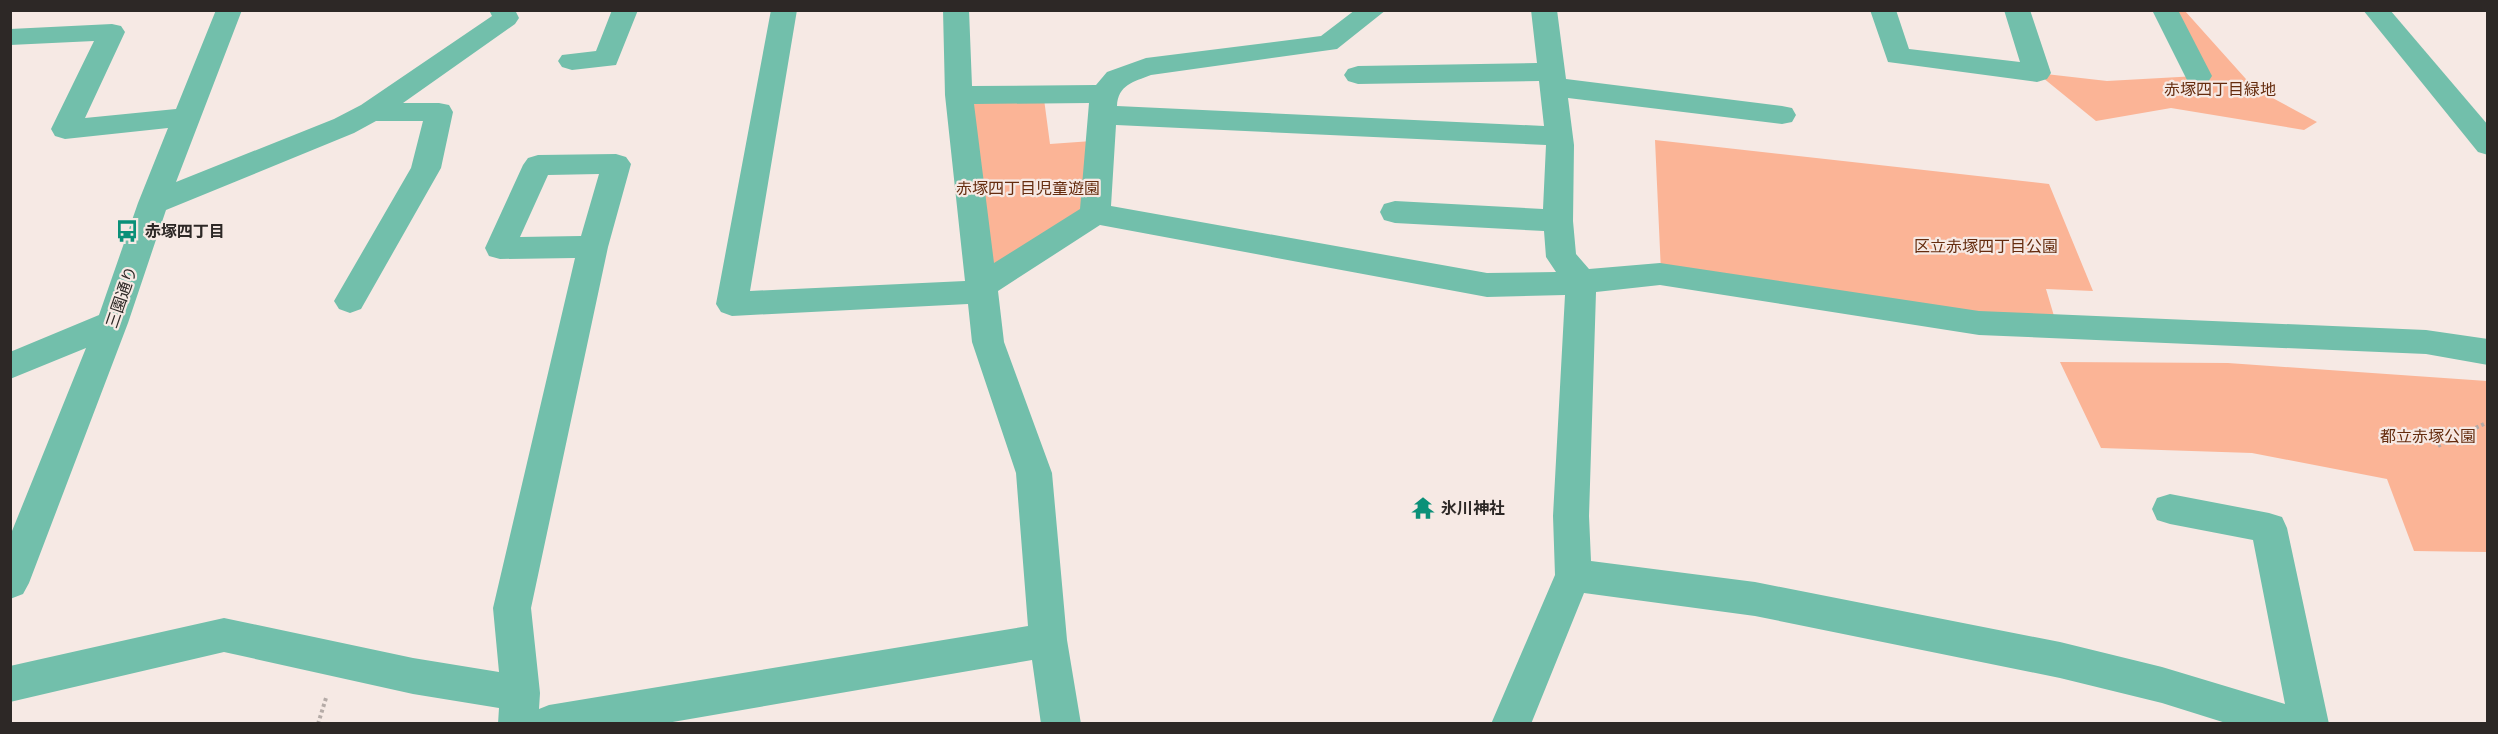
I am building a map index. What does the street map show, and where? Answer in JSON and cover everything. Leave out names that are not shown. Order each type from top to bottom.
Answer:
[{"type":"street","name":"三園通り","points":[[10,583],[112,323],[153,203],[229,10]]},
{"type":"street","points":[[153,203],[344,126],[371,112],[506,18],[502,10]]},
{"type":"street","points":[[572,61],[606,59],[625,10]]},
{"type":"street","points":[[784,10],[732,304],[982,289],[1095,214],[1487,285],[1543,285],[1660,274],[1979,324],[2426,342],[2487,352]]},
{"type":"street","points":[[956,10],[959,95],[988,342],[1034,473],[1048,640],[1061,723]]},
{"type":"street","points":[[1095,214],[1104,105],[1117,78],[1146,66],[1328,43],[1338,22],[1373,10]]},
{"type":"street","points":[[1511,723],[1573,575],[1571,516],[1581,281],[1561,257],[1558,222],[1559,136],[1544,10]]},
{"type":"street","points":[[1883,10],[1898,56],[2037,73],[2017,10]]},
{"type":"street","points":[[2165,10],[2198,76]]},
{"type":"street","points":[[2376,10],[2487,145]]},
{"type":"street","points":[[10,37],[112,32],[65,129],[187,117]]},
{"type":"street","points":[[1358,75],[1553,80],[1782,114]]},
{"type":"street","points":[[959,95],[1559,136]]},
{"type":"street","points":[[350,300],[426,168],[439,112],[371,112]]},
{"type":"street","points":[[1395,212],[1558,222]]},
{"type":"street","points":[[10,684],[224,635],[414,676],[519,708],[512,608],[592,247]]},
{"type":"street","points":[[10,366],[112,323]]},
{"type":"street","points":[[2170,509],[2269,528],[2308,723]]},
{"type":"street","points":[[1573,575],[1755,599],[2060,660],[2162,685],[2291,723]]},
{"type":"street","points":[[549,723],[1048,640]]},
{"type":"path","points":[[2438,446],[2487,422]]},
{"type":"green space","name":"赤塚四丁目緑地","points":[[2165,11],[2185,11],[2254,88],[2317,122],[2304,130],[2171,108],[2096,121],[2037,73],[2107,81],[2197,76]]},
{"type":"green space","name":"赤塚四丁目児童遊園","points":[[965,99],[1044,99],[1050,144],[1092,141],[1089,209],[988,271]]},
{"type":"green space","name":"区立赤塚四丁目公園","points":[[1655,140],[2049,184],[2093,291],[2046,289],[2054,316],[1984,314],[1661,272]]},
{"type":"green space","name":"都立赤塚公園","points":[[2060,362],[2228,363],[2487,381],[2487,552],[2414,551],[2387,479],[2252,453],[2101,448]]},
{"type":"place","name":"赤塚四丁目","points":[[127,231]]},
{"type":"place","name":"氷川神社","points":[[1423,508]]}]
